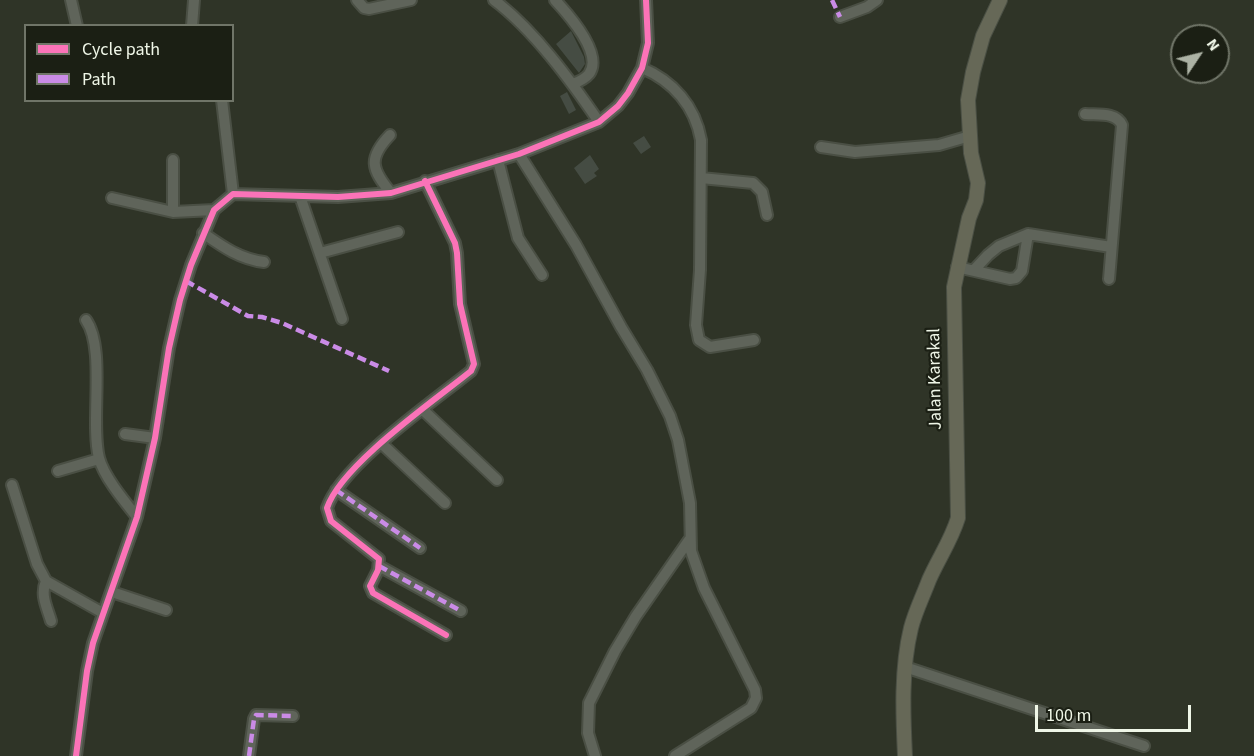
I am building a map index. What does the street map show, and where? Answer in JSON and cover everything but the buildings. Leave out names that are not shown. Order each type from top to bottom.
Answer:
[{"type":"main road","name":"Jalan Karakal","points":[[905,756],[903,724],[905,667],[912,627],[930,577],[952,536],[958,518],[953,337],[954,287],[969,218],[976,200],[978,183],[970,136],[968,100],[983,36],[1000,0]]},
{"type":"street","points":[[71,0],[77,24]]},
{"type":"street","points":[[192,24],[195,0]]},
{"type":"street","points":[[357,0],[364,8],[369,9],[411,0]]},
{"type":"street","points":[[494,0],[533,38],[573,84],[599,122]]},
{"type":"street","points":[[555,0],[582,31],[592,63],[587,77],[573,84]]},
{"type":"street","points":[[76,756],[93,643],[137,517],[155,438],[169,348],[180,300],[213,210],[233,194],[338,197],[391,193],[519,154],[599,122],[618,106],[642,68],[648,43],[646,0]]},
{"type":"street","points":[[840,17],[867,7],[877,0]]},
{"type":"street","points":[[642,68],[668,84],[691,108],[701,140],[700,270],[696,325],[699,340],[710,347],[754,340]]},
{"type":"street","points":[[222,102],[233,194]]},
{"type":"street","points":[[1085,114],[1112,116],[1118,118],[1122,124],[1109,279]]},
{"type":"street","points":[[390,135],[374,156],[374,164],[381,180],[391,193]]},
{"type":"street","points":[[821,147],[855,152],[939,145],[970,136]]},
{"type":"street","points":[[519,154],[576,245],[647,370],[670,416],[678,440],[690,503],[689,540],[704,588],[755,690],[756,698],[751,708],[675,756]]},
{"type":"street","points":[[173,160],[173,212]]},
{"type":"street","points":[[498,160],[518,238],[542,275]]},
{"type":"street","points":[[700,178],[753,183],[762,192],[767,215]]},
{"type":"street","points":[[425,181],[455,243],[460,304],[474,364],[471,371],[358,464],[336,490],[327,508],[331,521],[379,560],[380,566],[370,586],[374,593],[446,635]]},
{"type":"street","points":[[300,196],[342,319]]},
{"type":"street","points":[[112,198],[173,212],[213,210]]},
{"type":"street","points":[[320,253],[398,232]]},
{"type":"street","points":[[203,233],[238,256],[264,262]]},
{"type":"street","points":[[974,270],[999,246],[1028,234],[1111,247]]},
{"type":"street","points":[[957,267],[1010,279],[1016,278],[1022,271],[1028,234]]},
{"type":"street","points":[[86,320],[94,345],[97,388],[96,435],[99,459],[108,477],[137,517]]},
{"type":"street","points":[[423,410],[497,480]]},
{"type":"street","points":[[125,434],[155,438]]},
{"type":"street","points":[[381,443],[445,503]]},
{"type":"street","points":[[58,471],[99,459]]},
{"type":"street","points":[[12,485],[37,564],[46,581],[103,613]]},
{"type":"street","points":[[336,490],[420,548]]},
{"type":"street","points":[[595,756],[588,733],[589,703],[615,651],[636,616],[689,540]]},
{"type":"street","points":[[380,566],[461,611]]},
{"type":"street","points":[[46,581],[43,596],[51,621]]},
{"type":"street","points":[[112,592],[166,610]]},
{"type":"street","points":[[905,667],[1144,746]]},
{"type":"street","points":[[249,756],[256,715],[293,716]]},
{"type":"marked path","points":[[832,0],[840,17]]},
{"type":"marked path","points":[[186,281],[248,316],[262,317],[282,323],[389,371]]},
{"type":"marked path","points":[[336,490],[420,548]]},
{"type":"marked path","points":[[379,566],[461,611]]},
{"type":"marked path","points":[[249,756],[256,715],[293,716]]},
{"type":"cycle path","points":[[76,756],[93,643],[137,517],[155,438],[169,348],[180,300],[191,265],[214,210],[233,194],[338,197],[391,193],[519,154],[599,122],[618,106],[642,68],[648,43],[646,0]]},
{"type":"cycle path","points":[[425,181],[455,243],[460,304],[474,364],[471,371],[369,454],[350,473],[336,491],[327,508],[331,521],[379,559],[378,570],[370,586],[373,593],[446,635]]}]
